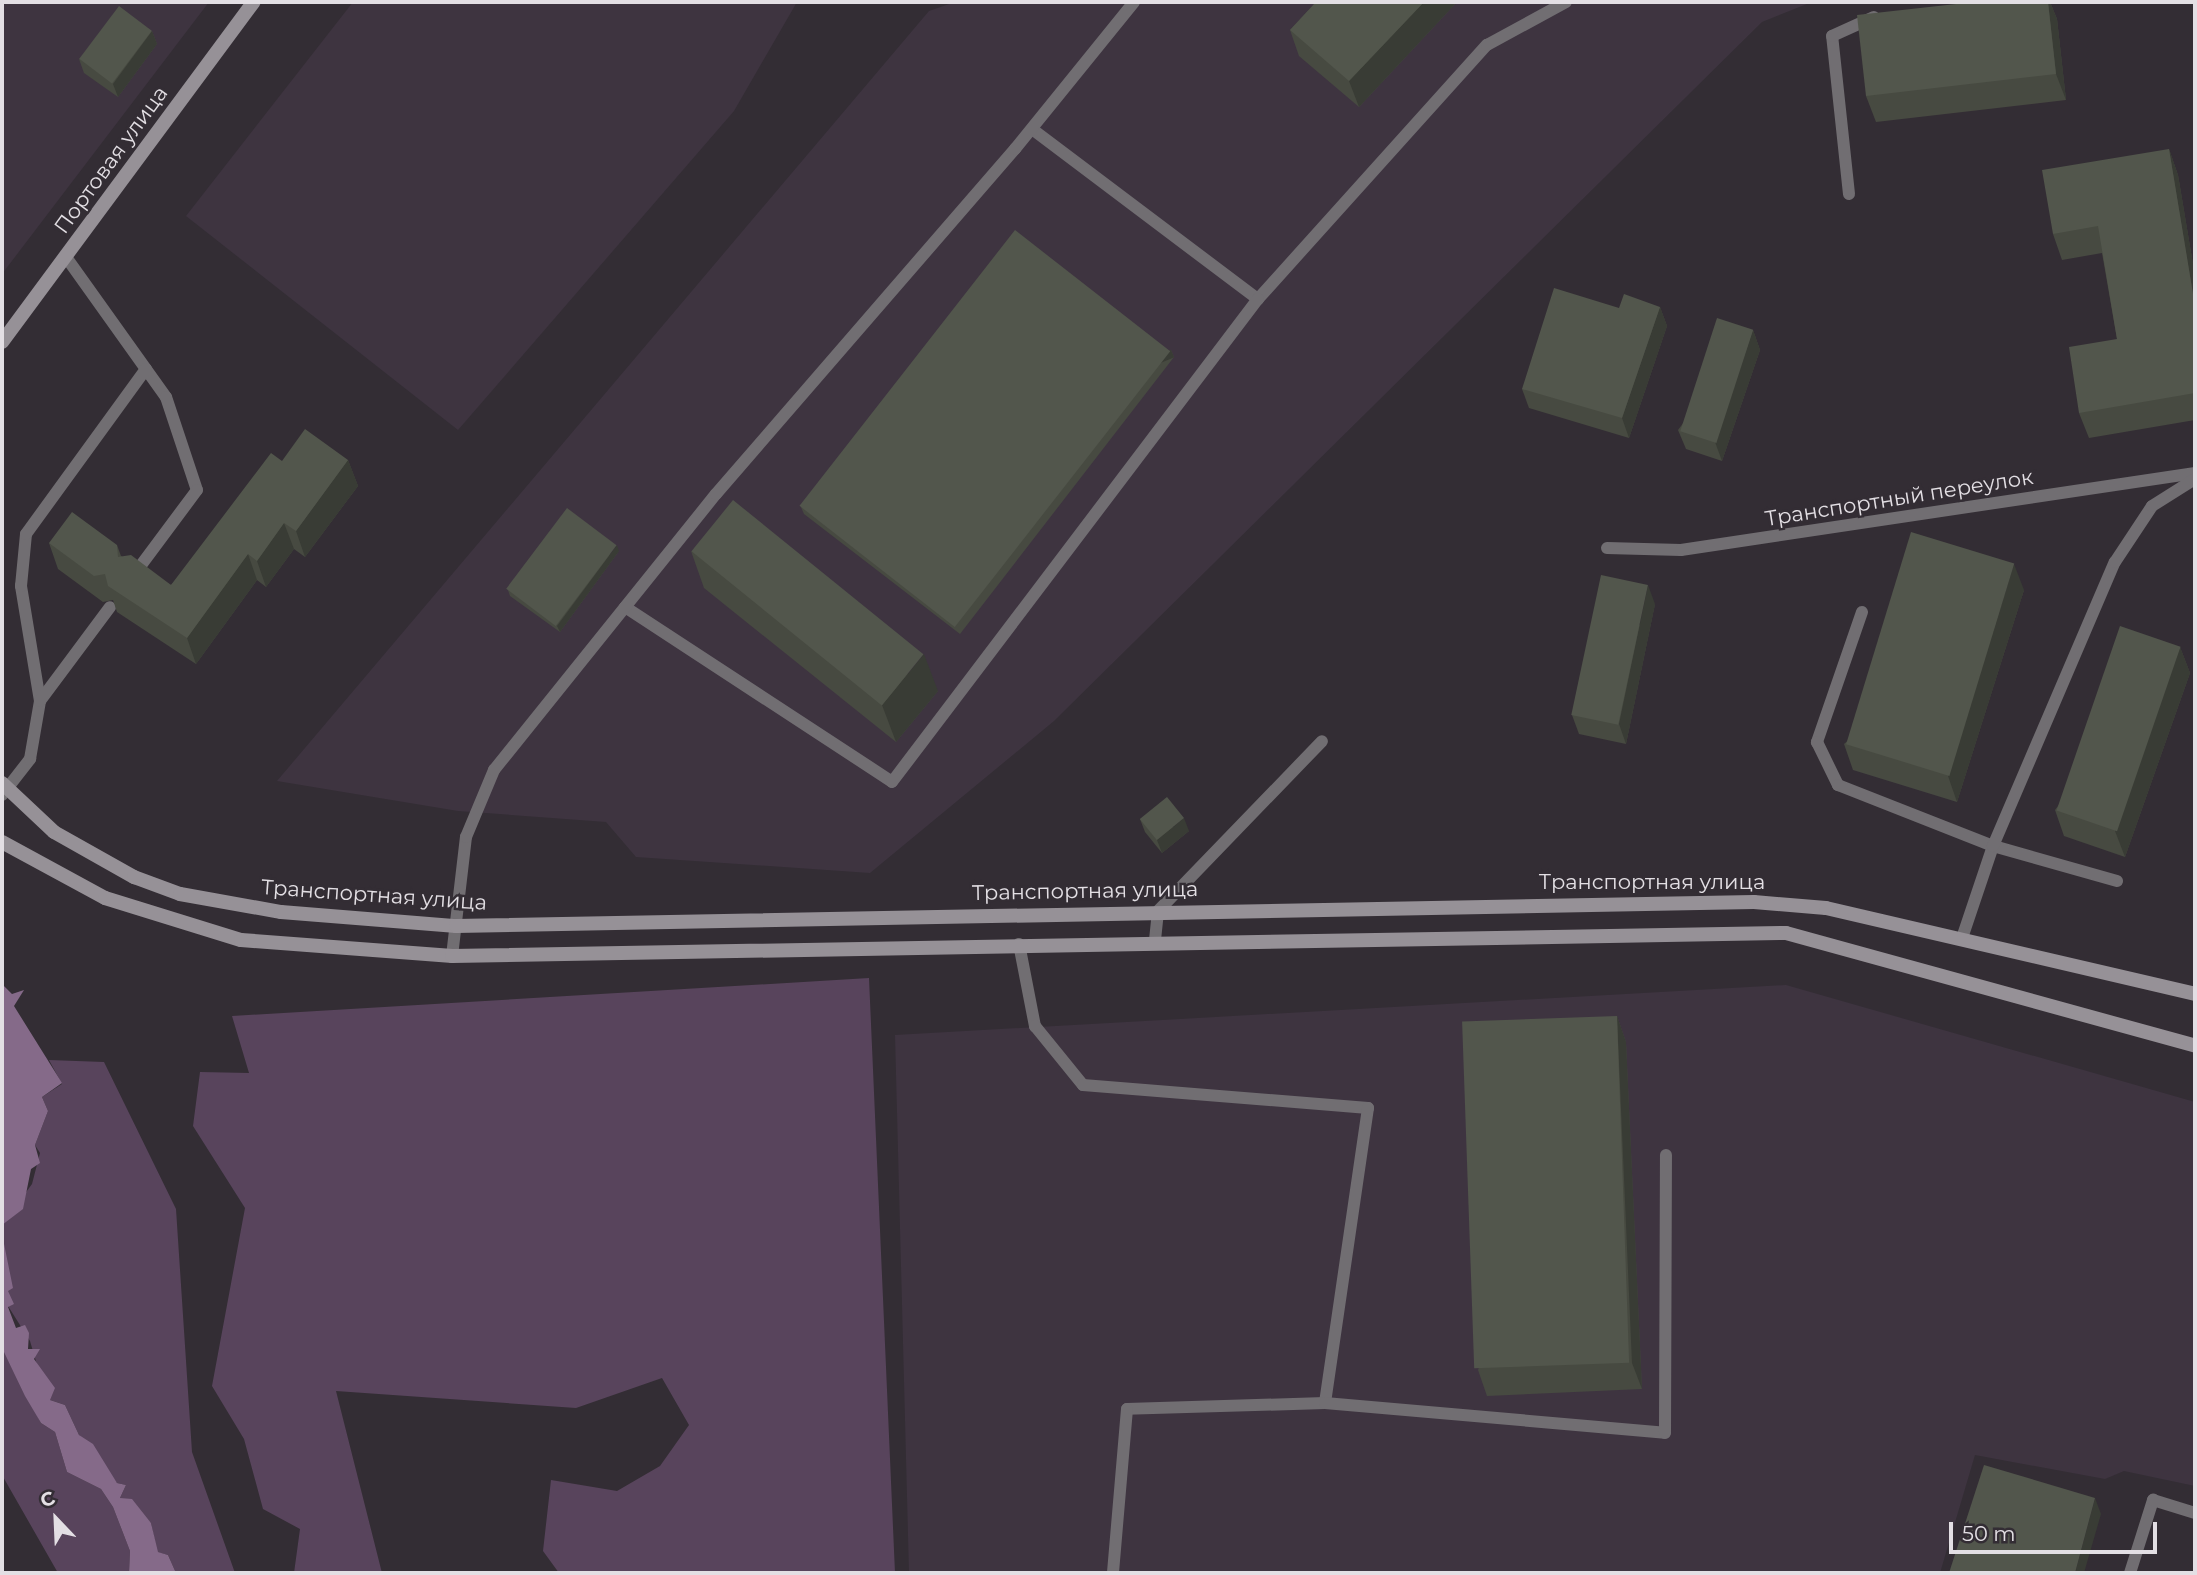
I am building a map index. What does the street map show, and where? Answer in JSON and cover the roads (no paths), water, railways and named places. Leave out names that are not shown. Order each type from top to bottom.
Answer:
[{"type":"main road","name":"Портовая улица","points":[[2,342],[254,2]]},
{"type":"main road","name":"Транспортная улица","points":[[4,789],[90,855],[180,894],[281,912],[456,926],[1754,902],[1826,908],[2195,994]]},
{"type":"main road","points":[[2,842],[105,898],[189,928],[241,940],[452,956],[1155,940],[1786,933],[2195,1046]]},
{"type":"lane","points":[[452,956],[466,837],[494,770],[625,607],[1032,129],[1134,2]]},
{"type":"lane","points":[[625,607],[892,782],[1258,299],[1487,44],[1566,2]]},
{"type":"lane","points":[[1849,194],[1832,36],[1864,18],[1890,15]]},
{"type":"lane","points":[[1032,129],[1258,299]]},
{"type":"lane","points":[[66,257],[166,397],[197,490],[133,576]]},
{"type":"lane","points":[[4,789],[30,759],[40,701],[21,586],[26,534],[146,369]]},
{"type":"lane","points":[[1962,938],[1993,846],[2115,562],[2151,506],[2195,476]]},
{"type":"lane","name":"Транспортный переулок","points":[[1607,548],[1681,550],[2195,476]]},
{"type":"lane","points":[[40,701],[110,607]]},
{"type":"lane","points":[[1862,612],[1817,742],[1839,785],[1993,846],[2117,881]]},
{"type":"lane","points":[[1155,940],[1158,911],[1322,741]]},
{"type":"lane","points":[[1018,944],[1035,1026],[1083,1085],[1368,1108],[1325,1404]]},
{"type":"lane","points":[[1113,1573],[1127,1409],[1325,1404],[1665,1433],[1666,1155]]},
{"type":"lane","points":[[2130,1573],[2153,1500],[2195,1513]]}]
